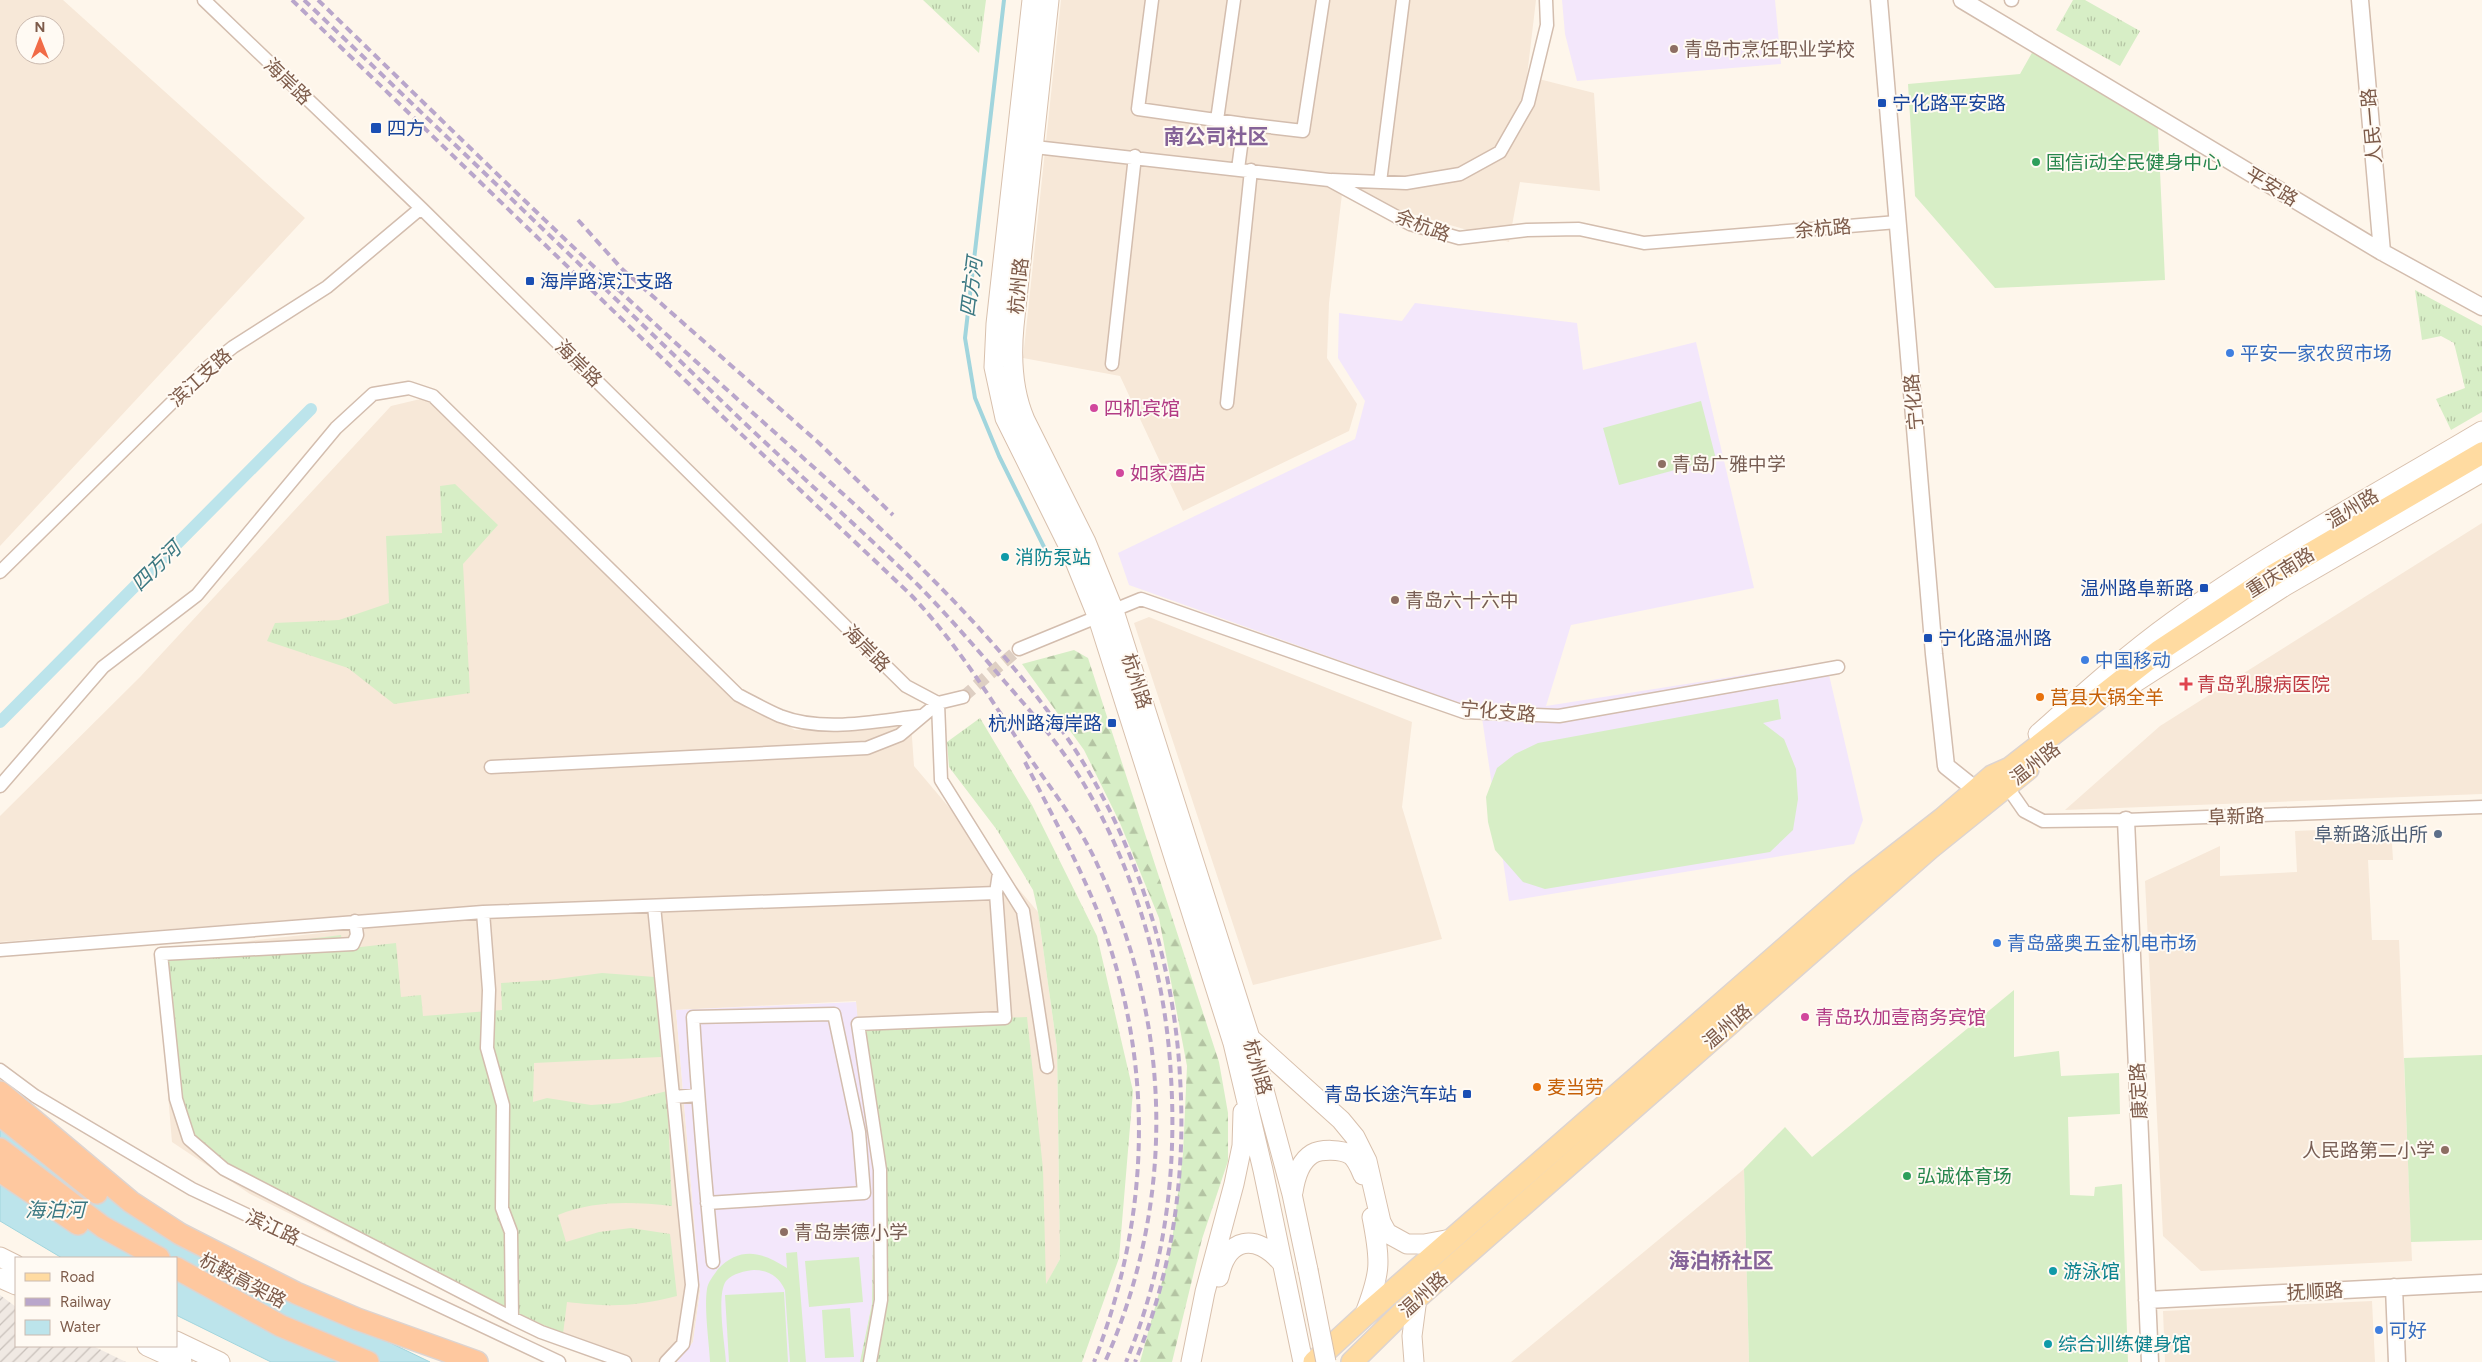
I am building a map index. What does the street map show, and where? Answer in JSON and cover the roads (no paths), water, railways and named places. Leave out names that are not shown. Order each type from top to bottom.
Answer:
[{"type":"highway","points":[[0,1092],[131,1202],[180,1234],[296,1293],[357,1319],[477,1362]]},
{"type":"highway","name":"杭鞍高架路","points":[[0,1115],[109,1202],[184,1248],[289,1304],[430,1362]]},
{"type":"highway","points":[[0,1150],[103,1227],[157,1257]]},
{"type":"highway","points":[[0,1171],[82,1227],[131,1257]]},
{"type":"highway","name":"杭鞍高架路","points":[[178,1269],[281,1326],[368,1362]]},
{"type":"highway","points":[[178,1284],[239,1316],[345,1362]]},
{"type":"main road","name":"杭州路","points":[[1025,145],[1032,0]]},
{"type":"main road","name":"杭州路","points":[[1049,0],[998,309],[994,367],[1005,418],[1070,549],[1106,614],[1250,1038],[1292,1194],[1326,1362]]},
{"type":"main road","name":"温州路","points":[[1352,1362],[1417,1298],[1929,849],[1991,784],[2118,663],[2172,622],[2257,564],[2482,431]]},
{"type":"main road","name":"重庆南路","points":[[2159,651],[2275,574],[2482,453]]},
{"type":"main road","name":"温州路","points":[[2110,699],[2192,644],[2285,586],[2482,472]]},
{"type":"main road","name":"杭州路","points":[[1106,614],[1231,1036],[1244,1086],[1303,1362]]},
{"type":"main road","name":"温州路","points":[[1991,784],[2159,651]]},
{"type":"main road","name":"温州路","points":[[1314,1362],[1451,1239],[1857,885],[1942,819],[1991,784],[2070,735],[2159,651]]},
{"type":"main road","points":[[1250,1038],[1341,1120],[1355,1137],[1367,1161],[1381,1222],[1387,1233],[1408,1244],[1424,1244],[1451,1239]]},
{"type":"main road","points":[[1191,1362],[1205,1292],[1234,1184],[1242,1146],[1244,1086]]},
{"type":"main road","points":[[1292,1194],[1301,1166],[1312,1154],[1339,1151],[1350,1155],[1358,1164],[1363,1176],[1379,1253],[1378,1277],[1364,1316]]},
{"type":"main road","points":[[1202,1362],[1221,1270],[1226,1256],[1238,1245],[1254,1243],[1268,1249],[1283,1271]]},
{"type":"main road","points":[[0,1278],[15,1285]]},
{"type":"main road","points":[[1414,1362],[1412,1336],[1417,1298]]},
{"type":"main road","points":[[178,1342],[220,1362]]},
{"type":"main road","points":[[149,1347],[182,1362]]},
{"type":"street","name":"海岸路","points":[[204,0],[421,208],[906,686],[938,703]]},
{"type":"street","points":[[1152,0],[1138,109],[1303,131],[1323,0]]},
{"type":"street","points":[[1217,120],[1234,0]]},
{"type":"street","points":[[1380,182],[1403,0]]},
{"type":"street","points":[[1329,180],[1406,183],[1460,174],[1500,152],[1528,103],[1548,25],[1546,0]]},
{"type":"street","name":"宁化路","points":[[1879,0],[1934,654],[1946,766],[1991,784]]},
{"type":"street","name":"平安路","points":[[1962,0],[2382,252],[2482,307]]},
{"type":"street","name":"人民一路","points":[[2360,0],[2382,252]]},
{"type":"street","points":[[1238,169],[1244,124]]},
{"type":"street","name":"余杭路","points":[[1025,145],[1135,156],[1329,180],[1410,224],[1459,238],[1527,230],[1579,229],[1644,242],[1897,222]]},
{"type":"street","points":[[1112,364],[1135,156]]},
{"type":"street","points":[[1227,403],[1251,170]]},
{"type":"street","name":"滨江支路","points":[[0,572],[208,367],[233,347],[326,287],[421,208]]},
{"type":"street","points":[[0,786],[103,667],[197,595],[336,428],[372,394],[409,388],[433,396],[738,695],[781,716],[806,723],[838,725],[921,716]]},
{"type":"street","name":"宁化支路","points":[[1106,614],[1141,599],[1154,602],[1464,712],[1559,716],[1838,667]]},
{"type":"street","points":[[1019,649],[1106,614]]},
{"type":"street","points":[[491,767],[866,748],[900,735],[938,703],[963,697]]},
{"type":"street","points":[[938,703],[941,780],[1023,912],[1047,1067]]},
{"type":"street","name":"阜新路","points":[[1991,784],[2024,811],[2043,821],[2126,820],[2482,807]]},
{"type":"street","name":"康定路","points":[[2126,820],[2150,1362]]},
{"type":"street","points":[[870,1362],[881,1300],[880,1170],[858,1024],[1005,1018],[996,894],[999,873]]},
{"type":"street","points":[[0,950],[159,939],[355,921],[483,912],[996,894]]},
{"type":"street","points":[[654,906],[692,1285],[683,1344],[666,1362]]},
{"type":"street","points":[[483,912],[490,990],[487,1048],[503,1105],[502,1208],[511,1232],[512,1318]]},
{"type":"street","points":[[355,921],[357,935],[353,944],[161,954],[176,1099],[189,1139],[224,1169],[512,1318],[541,1332],[625,1362]]},
{"type":"street","points":[[707,1203],[864,1193],[859,1132],[834,1014],[693,1017],[707,1203],[714,1262]]},
{"type":"street","name":"滨江路","points":[[0,1070],[35,1096],[192,1189],[558,1362]]},
{"type":"street","points":[[674,1097],[698,1095]]},
{"type":"street","name":"抚顺路","points":[[2147,1300],[2482,1283]]},
{"type":"street","points":[[2394,1287],[2397,1362]]},
{"type":"water","name":"海泊河","points":[[0,1123],[61,1170],[212,1257],[430,1362],[271,1362],[178,1316],[178,1257],[60,1257],[0,1221]]},
{"type":"waterway","name":"四方河","points":[[1004,0],[965,338],[975,398],[999,456],[1049,557]]},
{"type":"waterway","name":"四方河","points":[[0,722],[311,409]]},
{"type":"tunnel","points":[[963,697],[1019,649]]},
{"type":"railway","points":[[292,0],[721,415],[911,595],[942,630],[969,667],[1082,834],[1098,866],[1123,926],[1141,988],[1152,1050],[1156,1113],[1154,1176],[1144,1239],[1128,1301],[1105,1362]]},
{"type":"railway","points":[[304,0],[754,432],[919,586],[963,633],[1038,721],[1060,748],[1088,791],[1121,858],[1146,929],[1163,1002],[1171,1077],[1172,1150],[1165,1222],[1159,1258],[1150,1293],[1126,1362]]},
{"type":"railway","points":[[318,0],[605,277],[848,498],[942,589],[1029,686],[1068,739],[1092,777],[1131,858],[1159,944],[1169,988],[1180,1077],[1181,1150],[1174,1222],[1159,1293],[1135,1362]]},
{"type":"railway","points":[[578,220],[622,269],[820,444],[893,515]]},
{"type":"railway","points":[[1025,762],[1073,857],[1099,915],[1117,971],[1130,1027],[1137,1083],[1139,1139],[1135,1195],[1127,1251],[1113,1307],[1094,1362]]},
{"type":"place","name":"青岛市烹饪职业学校","points":[[1674,49]]},
{"type":"place","name":"宁化路平安路","points":[[1882,103]]},
{"type":"place","name":"四方","points":[[376,128]]},
{"type":"place","name":"国信i动全民健身中心","points":[[2036,162]]},
{"type":"place","name":"海岸路滨江支路","points":[[530,281]]},
{"type":"place","name":"平安一家农贸市场","points":[[2230,353]]},
{"type":"place","name":"四机宾馆","points":[[1094,408]]},
{"type":"place","name":"青岛广雅中学","points":[[1662,464]]},
{"type":"place","name":"如家酒店","points":[[1120,473]]},
{"type":"place","name":"消防泵站","points":[[1005,557]]},
{"type":"place","name":"温州路阜新路","points":[[2204,588]]},
{"type":"place","name":"青岛六十六中","points":[[1395,600]]},
{"type":"place","name":"宁化路温州路","points":[[1928,638]]},
{"type":"place","name":"中国移动","points":[[2085,660]]},
{"type":"place","name":"青岛乳腺病医院","points":[[2186,684]]},
{"type":"place","name":"莒县大锅全羊","points":[[2040,697]]},
{"type":"place","name":"杭州路海岸路","points":[[1112,723]]},
{"type":"place","name":"阜新路派出所","points":[[2438,834]]},
{"type":"place","name":"青岛盛奥五金机电市场","points":[[1997,943]]},
{"type":"place","name":"青岛玖加壹商务宾馆","points":[[1805,1017]]},
{"type":"place","name":"麦当劳","points":[[1537,1087]]},
{"type":"place","name":"青岛长途汽车站","points":[[1467,1094]]},
{"type":"place","name":"人民路第二小学","points":[[2445,1150]]},
{"type":"place","name":"弘诚体育场","points":[[1907,1176]]},
{"type":"place","name":"青岛崇德小学","points":[[784,1232]]},
{"type":"place","name":"游泳馆","points":[[2053,1271]]},
{"type":"place","name":"可好","points":[[2379,1330]]},
{"type":"place","name":"综合训练健身馆","points":[[2048,1344]]},
{"type":"district","name":"南公司社区","points":[[1216,137]]},
{"type":"district","name":"海泊桥社区","points":[[1721,1261]]}]
